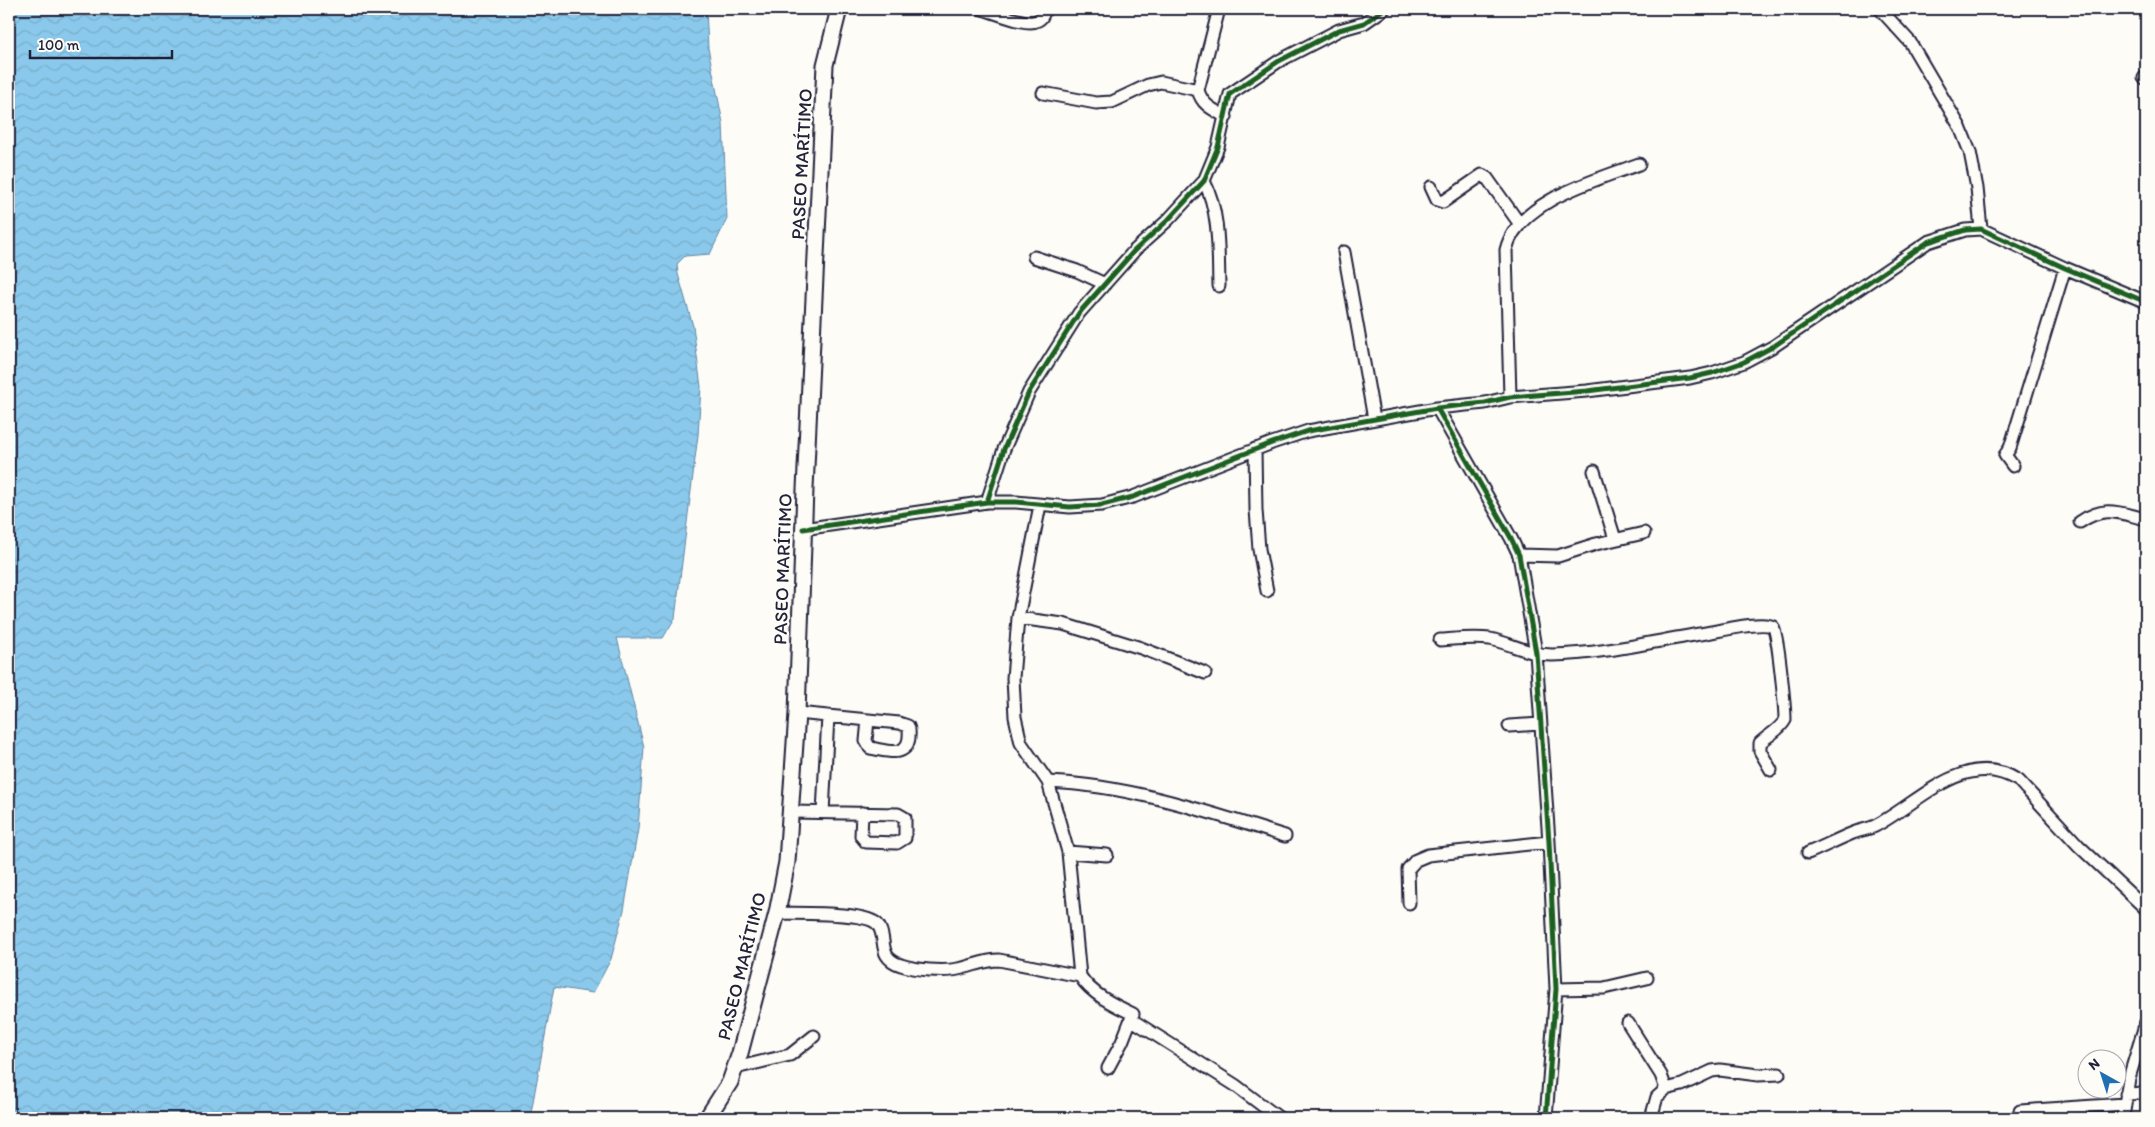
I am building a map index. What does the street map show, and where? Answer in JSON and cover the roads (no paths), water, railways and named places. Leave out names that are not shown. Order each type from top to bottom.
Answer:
[{"type":"main road","name":"PASEO MARÍTIMO","points":[[707,1118],[730,1082],[735,1068],[776,913],[787,862],[792,812],[797,713],[803,529],[825,65],[839,9]]},
{"type":"street","points":[[982,9],[1025,22],[1035,23],[1042,18],[1045,9]]},
{"type":"street","points":[[1219,9],[1198,90],[1200,98],[1206,106],[1226,117]]},
{"type":"street","points":[[987,502],[1004,450],[1029,392],[1079,313],[1134,251],[1168,220],[1204,181],[1218,147],[1230,94],[1266,68],[1339,30],[1364,23],[1384,9]]},
{"type":"street","points":[[1880,9],[1910,42],[1960,127],[1970,152],[1977,188],[1981,229]]},
{"type":"street","points":[[1043,93],[1096,103],[1112,102],[1148,85],[1161,82],[1198,90]]},
{"type":"street","points":[[1510,397],[1506,250],[1509,238],[1520,223],[1563,194],[1639,164]]},
{"type":"street","points":[[1431,187],[1437,200],[1443,202],[1482,175],[1487,178],[1520,223]]},
{"type":"street","points":[[1204,181],[1212,196],[1218,243],[1219,286]]},
{"type":"street","points":[[803,529],[987,502],[1070,508],[1102,505],[1133,497],[1255,449],[1308,431],[1436,408],[1485,403],[1510,397],[1587,391],[1690,378],[1744,362],[1774,346],[1928,242],[1965,230],[1981,229],[2065,268],[2146,302]]},
{"type":"street","points":[[1344,252],[1374,419]]},
{"type":"street","points":[[1034,257],[1077,271],[1105,284]]},
{"type":"street","points":[[2013,466],[2005,455],[2010,448],[2065,268]]},
{"type":"street","points":[[1436,408],[1507,529],[1519,555],[1536,653],[1549,842],[1556,989],[1546,1118]]},
{"type":"street","points":[[1255,449],[1259,549],[1267,591]]},
{"type":"street","points":[[1594,471],[1615,539]]},
{"type":"street","points":[[1040,505],[1018,618],[1013,678],[1014,717],[1021,743],[1048,782],[1068,852],[1080,976],[1084,982],[1107,1002],[1132,1014],[1132,1020],[1108,1068]]},
{"type":"street","points":[[2080,522],[2092,514],[2112,510],[2146,519]]},
{"type":"street","points":[[1519,555],[1558,556],[1644,532]]},
{"type":"street","points":[[1018,618],[1063,624],[1141,648],[1205,673]]},
{"type":"street","points":[[1440,640],[1490,639],[1536,653],[1551,655],[1601,650],[1745,626],[1765,624],[1772,626],[1776,631],[1780,655],[1785,720],[1782,727],[1768,735],[1760,743],[1760,750],[1771,770]]},
{"type":"street","points":[[797,713],[868,720]]},
{"type":"street","points":[[823,813],[828,716]]},
{"type":"street","points":[[1509,726],[1540,724]]},
{"type":"street","points":[[1808,853],[1853,833],[1873,827],[1949,778],[1968,772],[1992,770],[2010,774],[2019,780],[2079,846],[2146,909]]},
{"type":"street","points":[[1048,782],[1066,783],[1144,796],[1285,836]]},
{"type":"street","points":[[792,812],[862,813]]},
{"type":"street","points":[[1409,904],[1408,870],[1416,860],[1428,855],[1549,842]]},
{"type":"street","points":[[1068,852],[1107,855]]},
{"type":"street","points":[[776,913],[843,915],[868,918],[877,923],[881,932],[882,946],[889,958],[901,965],[936,970],[958,969],[987,960],[999,960],[1080,976]]},
{"type":"street","points":[[1556,989],[1604,988],[1647,978]]},
{"type":"street","points":[[1132,1020],[1235,1085],[1279,1118]]},
{"type":"street","points":[[2128,1091],[2146,1022]]},
{"type":"street","points":[[1628,1023],[1661,1075],[1666,1089]]},
{"type":"street","points":[[735,1068],[790,1054],[814,1036]]},
{"type":"street","points":[[1651,1118],[1657,1097],[1666,1089],[1682,1085],[1712,1071],[1720,1070],[1758,1075],[1779,1074]]},
{"type":"street","points":[[2128,1098],[2146,1093]]},
{"type":"street","points":[[2020,1112],[2118,1100]]},
{"type":"street","points":[[2123,1118],[2126,1100]]},
{"type":"water","points":[[9,9],[706,9],[708,48],[723,123],[727,219],[710,254],[685,256],[677,264],[678,274],[693,326],[701,387],[698,435],[675,618],[663,638],[617,638],[644,747],[638,829],[624,910],[611,959],[593,993],[554,987],[530,1118],[9,1118]]}]
